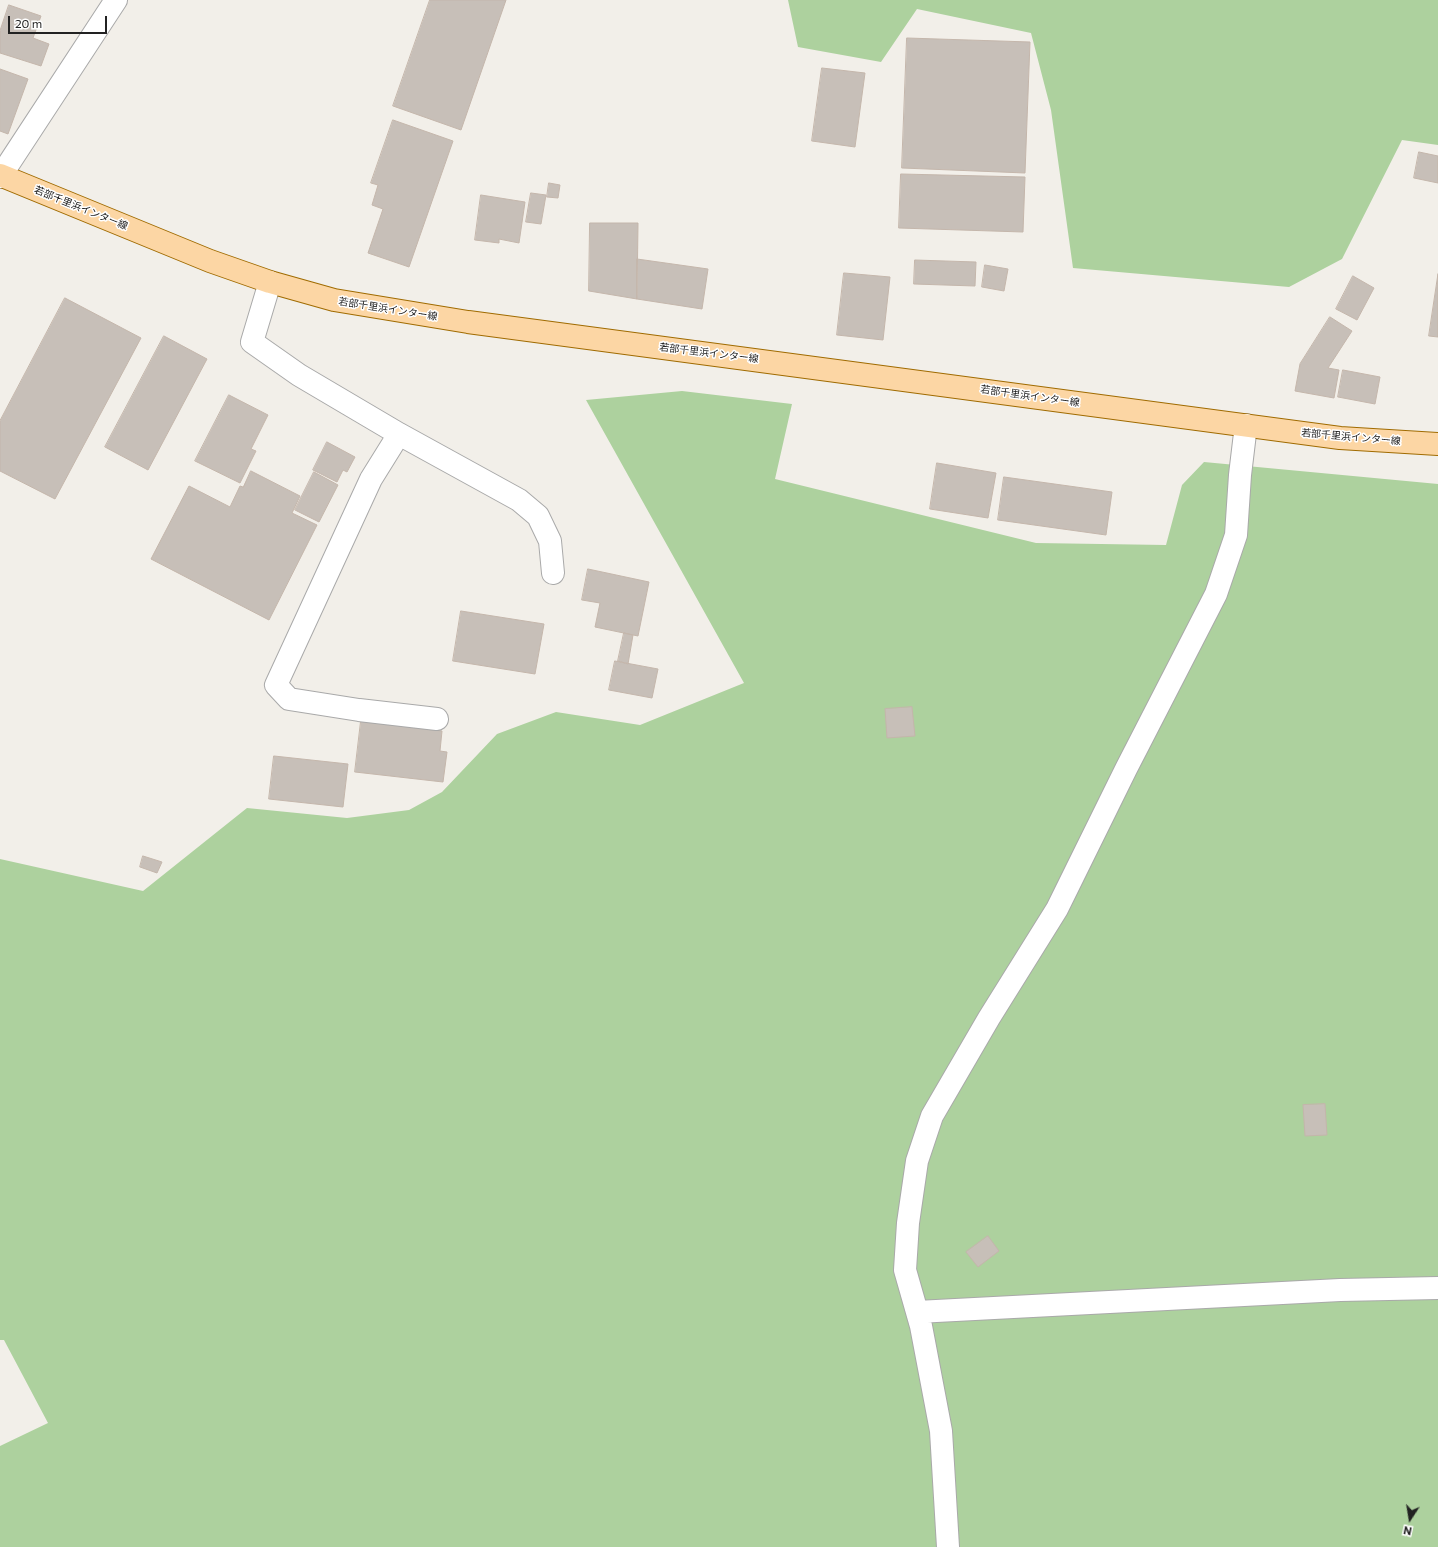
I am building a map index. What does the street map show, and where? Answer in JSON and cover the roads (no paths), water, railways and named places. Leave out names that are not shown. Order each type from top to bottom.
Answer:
[{"type":"main road","name":"若部千里浜インター線","points":[[0,176],[210,261],[270,282],[334,300],[468,322],[1340,438],[1438,444]]},
{"type":"street","points":[[0,176],[116,0]]},
{"type":"street","points":[[270,282],[252,342],[299,375],[399,434],[519,500],[538,516],[550,541],[553,573]]},
{"type":"street","points":[[948,1547],[941,1431],[921,1326],[905,1270],[908,1223],[917,1161],[932,1116],[989,1018],[1057,909],[1126,769],[1216,594],[1236,535],[1240,475],[1246,425]]},
{"type":"street","points":[[399,434],[371,479],[276,685],[289,699],[359,710],[437,719]]},
{"type":"street","points":[[917,1312],[1340,1290],[1438,1288]]}]
